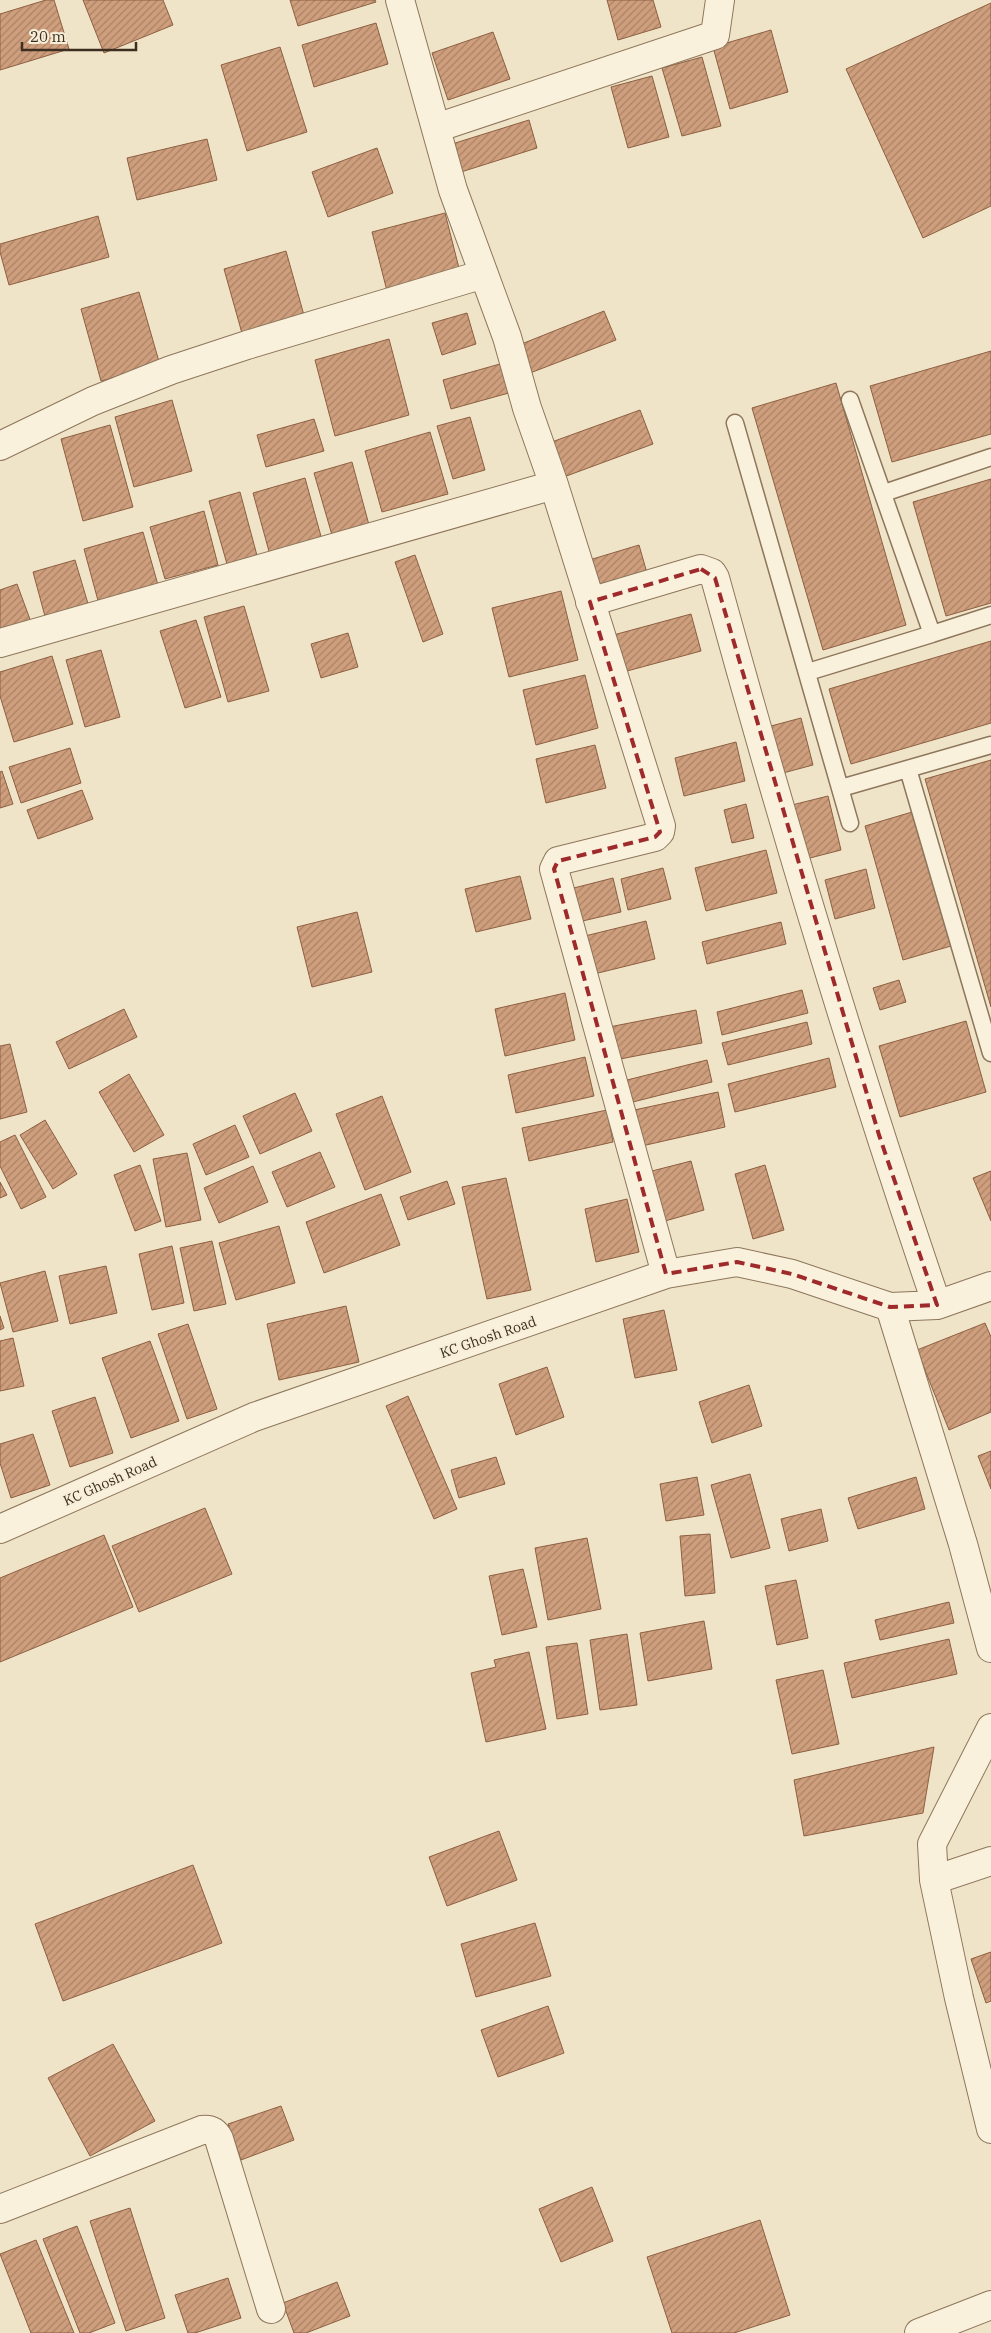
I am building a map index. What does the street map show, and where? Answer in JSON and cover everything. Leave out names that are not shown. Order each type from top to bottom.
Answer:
[{"type":"street","points":[[400,0],[453,190],[507,337],[527,408],[554,485],[661,826],[660,832],[655,837],[558,861],[554,869],[666,1274]]},
{"type":"street","points":[[436,128],[715,35],[720,0]]},
{"type":"street","points":[[0,446],[92,401],[171,370],[247,345],[484,274]]},
{"type":"street","points":[[0,643],[554,485]]},
{"type":"street","points":[[590,602],[701,569],[712,573],[879,1135],[938,1305]]},
{"type":"street","name":"KC Ghosh Road","points":[[0,1529],[254,1417],[666,1274],[737,1262],[792,1274],[890,1307],[938,1305],[991,1286]]},
{"type":"street","points":[[890,1307],[984,1593],[991,1648]]},
{"type":"street","points":[[991,1728],[932,1844],[934,1880],[959,1998],[991,2130]]},
{"type":"street","points":[[934,1880],[991,1861]]},
{"type":"street","points":[[0,2209],[202,2130],[210,2129],[216,2133],[219,2140],[271,2308]]},
{"type":"street","points":[[919,2333],[991,2306]]},
{"type":"lane","points":[[850,400],[932,634]]},
{"type":"lane","points":[[735,423],[850,823]]},
{"type":"lane","points":[[884,493],[991,457]]},
{"type":"lane","points":[[808,672],[991,615]]},
{"type":"lane","points":[[841,788],[991,746]]},
{"type":"lane","points":[[908,769],[990,1043]]},
{"type":"highlighted area","points":[[701,569],[715,578],[879,1135],[937,1305],[890,1307],[792,1274],[737,1262],[666,1274],[554,869],[558,861],[655,837],[660,832],[590,602]]},
{"type":"building","points":[[46,0],[54,0],[69,49],[0,70],[0,14]]},
{"type":"building","points":[[83,0],[163,0],[173,25],[104,53]]},
{"type":"building","points":[[290,0],[375,0],[376,2],[298,26]]},
{"type":"building","points":[[607,0],[653,0],[661,27],[618,40]]},
{"type":"building","points":[[991,3],[991,206],[923,238],[846,69]]},
{"type":"building","points":[[376,23],[388,64],[314,87],[302,45]]},
{"type":"building","points":[[771,30],[788,92],[730,109],[713,47]]},
{"type":"building","points":[[493,32],[510,79],[448,100],[432,53]]},
{"type":"building","points":[[280,47],[307,132],[247,151],[221,65]]},
{"type":"building","points":[[702,57],[721,126],[682,136],[662,68]]},
{"type":"building","points":[[652,76],[669,137],[628,148],[611,87]]},
{"type":"building","points":[[529,120],[537,148],[461,172],[452,144]]},
{"type":"building","points":[[207,139],[217,180],[137,200],[127,158]]},
{"type":"building","points":[[377,148],[393,193],[328,217],[312,172]]},
{"type":"building","points":[[445,213],[461,276],[388,295],[372,232]]},
{"type":"building","points":[[98,216],[109,257],[9,285],[0,252],[0,244]]},
{"type":"building","points":[[286,251],[307,326],[245,344],[224,269]]},
{"type":"building","points":[[139,292],[160,365],[101,381],[81,309]]},
{"type":"building","points":[[604,311],[616,340],[530,373],[519,345]]},
{"type":"building","points":[[467,313],[476,344],[442,355],[432,323]]},
{"type":"building","points":[[389,339],[409,415],[335,436],[315,360]]},
{"type":"building","points":[[991,351],[991,434],[892,462],[870,386]]},
{"type":"building","points":[[507,362],[516,391],[451,409],[443,380]]},
{"type":"building","points":[[836,383],[906,625],[823,650],[752,408]]},
{"type":"building","points":[[172,400],[192,471],[134,487],[115,417]]},
{"type":"building","points":[[640,410],[653,444],[561,478],[549,443]]},
{"type":"building","points":[[470,417],[485,470],[453,479],[437,426]]},
{"type":"building","points":[[314,419],[324,451],[266,467],[257,435]]},
{"type":"building","points":[[110,425],[133,507],[83,521],[61,439]]},
{"type":"building","points":[[430,432],[448,494],[382,512],[365,451]]},
{"type":"building","points":[[352,462],[369,525],[332,535],[314,473]]},
{"type":"building","points":[[305,478],[322,540],[270,555],[253,493]]},
{"type":"building","points":[[991,479],[991,603],[946,616],[913,502]]},
{"type":"building","points":[[240,492],[259,563],[229,571],[209,501]]},
{"type":"building","points":[[204,511],[218,565],[165,579],[150,527]]},
{"type":"building","points":[[143,532],[160,592],[100,608],[84,549]]},
{"type":"building","points":[[639,545],[647,573],[594,589],[586,561]]},
{"type":"building","points":[[415,555],[443,634],[423,642],[395,562]]},
{"type":"building","points":[[75,560],[89,607],[46,620],[33,572]]},
{"type":"building","points":[[17,584],[31,622],[0,633],[0,590]]},
{"type":"building","points":[[561,591],[578,660],[509,677],[492,608]]},
{"type":"building","points":[[244,606],[269,691],[228,702],[204,617]]},
{"type":"building","points":[[691,614],[701,651],[616,674],[606,637]]},
{"type":"building","points":[[196,620],[221,697],[185,708],[160,631]]},
{"type":"building","points":[[348,633],[358,667],[321,678],[311,644]]},
{"type":"building","points":[[991,641],[991,723],[851,764],[829,689]]},
{"type":"building","points":[[101,650],[120,717],[85,727],[66,660]]},
{"type":"building","points":[[52,656],[73,724],[14,742],[0,696],[0,672]]},
{"type":"building","points":[[585,675],[598,728],[536,745],[523,690]]},
{"type":"building","points":[[801,718],[813,765],[783,773],[771,726]]},
{"type":"building","points":[[736,742],[745,781],[684,796],[675,758]]},
{"type":"building","points":[[595,745],[606,788],[546,803],[536,759]]},
{"type":"building","points":[[70,748],[81,783],[21,803],[9,767]]},
{"type":"building","points":[[991,760],[991,1007],[925,779]]},
{"type":"building","points":[[2,771],[13,804],[0,808],[0,772]]},
{"type":"building","points":[[82,790],[93,819],[38,839],[27,810]]},
{"type":"building","points":[[828,796],[841,850],[806,859],[792,805]]},
{"type":"building","points":[[746,804],[754,838],[732,843],[724,810]]},
{"type":"building","points":[[912,812],[951,946],[903,960],[865,826]]},
{"type":"building","points":[[766,850],[777,893],[706,911],[695,868]]},
{"type":"building","points":[[663,868],[671,899],[628,910],[621,879]]},
{"type":"building","points":[[866,869],[875,908],[835,919],[825,880]]},
{"type":"building","points":[[520,876],[531,919],[476,932],[465,889]]},
{"type":"building","points":[[613,878],[621,912],[574,923],[566,890]]},
{"type":"building","points":[[357,912],[372,972],[312,987],[297,927]]},
{"type":"building","points":[[646,921],[655,959],[594,974],[585,936]]},
{"type":"building","points":[[781,922],[786,944],[707,964],[702,942]]},
{"type":"building","points":[[899,980],[906,1002],[880,1010],[873,988]]},
{"type":"building","points":[[802,990],[808,1013],[722,1035],[717,1012]]},
{"type":"building","points":[[565,993],[575,1040],[505,1056],[495,1009]]},
{"type":"building","points":[[124,1009],[137,1037],[69,1069],[56,1042]]},
{"type":"building","points":[[696,1010],[702,1043],[610,1061],[604,1028]]},
{"type":"building","points":[[966,1021],[986,1092],[900,1117],[879,1046]]},
{"type":"building","points":[[807,1022],[812,1044],[728,1065],[722,1043]]},
{"type":"building","points":[[10,1044],[27,1112],[0,1119],[0,1046]]},
{"type":"building","points":[[585,1057],[594,1096],[516,1113],[508,1075]]},
{"type":"building","points":[[829,1058],[836,1087],[735,1112],[728,1084]]},
{"type":"building","points":[[707,1060],[712,1082],[625,1104],[619,1082]]},
{"type":"building","points":[[129,1074],[164,1135],[134,1152],[99,1092]]},
{"type":"building","points":[[718,1092],[725,1127],[633,1148],[625,1112]]},
{"type":"building","points":[[295,1093],[312,1131],[260,1154],[243,1116]]},
{"type":"building","points":[[382,1096],[411,1172],[365,1190],[336,1114]]},
{"type":"building","points":[[607,1110],[613,1142],[529,1161],[522,1128]]},
{"type":"building","points":[[45,1120],[77,1174],[53,1189],[20,1135]]},
{"type":"building","points":[[235,1125],[249,1157],[206,1175],[193,1144]]},
{"type":"building","points":[[15,1135],[46,1197],[21,1209],[0,1166],[0,1142]]},
{"type":"building","points":[[320,1152],[335,1187],[287,1207],[272,1172]]},
{"type":"building","points":[[187,1153],[201,1220],[166,1227],[153,1159]]},
{"type":"building","points":[[691,1161],[704,1210],[665,1221],[652,1171]]},
{"type":"building","points":[[140,1165],[161,1221],[135,1231],[114,1175]]},
{"type":"building","points":[[765,1165],[784,1230],[753,1239],[735,1174]]},
{"type":"building","points":[[253,1166],[268,1202],[219,1223],[204,1188]]},
{"type":"building","points":[[991,1171],[991,1221],[973,1178]]},
{"type":"building","points":[[506,1178],[531,1290],[487,1299],[462,1187]]},
{"type":"building","points":[[447,1181],[455,1204],[408,1220],[400,1197]]},
{"type":"building","points":[[0,1182],[7,1195],[0,1198]]},
{"type":"building","points":[[381,1194],[400,1245],[324,1273],[306,1222]]},
{"type":"building","points":[[627,1199],[639,1252],[596,1262],[585,1209]]},
{"type":"building","points":[[279,1226],[295,1283],[236,1300],[219,1243]]},
{"type":"building","points":[[212,1241],[226,1304],[194,1311],[180,1248]]},
{"type":"building","points":[[172,1246],[184,1303],[152,1310],[139,1254]]},
{"type":"building","points":[[106,1266],[117,1313],[70,1324],[59,1276]]},
{"type":"building","points":[[45,1271],[58,1321],[13,1332],[0,1283]]},
{"type":"building","points":[[346,1306],[359,1362],[279,1380],[267,1324]]},
{"type":"building","points":[[664,1310],[677,1370],[635,1378],[623,1319]]},
{"type":"building","points":[[0,1316],[4,1328],[0,1330]]},
{"type":"building","points":[[985,1323],[991,1337],[991,1412],[949,1430],[917,1350]]},
{"type":"building","points":[[188,1324],[217,1409],[187,1419],[158,1334]]},
{"type":"building","points":[[13,1338],[24,1386],[0,1391],[0,1341]]},
{"type":"building","points":[[150,1341],[179,1421],[131,1438],[102,1358]]},
{"type":"building","points":[[547,1367],[564,1417],[516,1435],[499,1384]]},
{"type":"building","points":[[749,1385],[762,1426],[712,1443],[699,1402]]},
{"type":"building","points":[[408,1396],[457,1509],[434,1519],[386,1406]]},
{"type":"building","points":[[95,1397],[113,1453],[70,1467],[52,1411]]},
{"type":"building","points":[[33,1434],[50,1485],[11,1498],[0,1463],[0,1444]]},
{"type":"building","points":[[991,1451],[991,1489],[978,1456]]},
{"type":"building","points":[[496,1457],[505,1484],[459,1498],[451,1470]]},
{"type":"building","points":[[750,1474],[770,1548],[731,1558],[711,1485]]},
{"type":"building","points":[[697,1477],[704,1515],[666,1521],[660,1484]]},
{"type":"building","points":[[916,1477],[925,1509],[858,1529],[848,1498]]},
{"type":"building","points":[[205,1508],[232,1574],[139,1612],[112,1546]]},
{"type":"building","points":[[821,1509],[828,1541],[789,1551],[781,1519]]},
{"type":"building","points":[[710,1534],[715,1593],[685,1596],[680,1536]]},
{"type":"building","points":[[104,1535],[133,1607],[0,1662],[0,1578]]},
{"type":"building","points":[[587,1538],[601,1609],[548,1620],[535,1548]]},
{"type":"building","points":[[523,1569],[537,1627],[502,1635],[489,1576]]},
{"type":"building","points":[[796,1580],[808,1638],[777,1645],[765,1586]]},
{"type":"building","points":[[949,1602],[954,1623],[880,1640],[875,1620]]},
{"type":"building","points":[[704,1621],[712,1669],[648,1681],[640,1633]]},
{"type":"building","points":[[627,1634],[637,1705],[600,1710],[590,1640]]},
{"type":"building","points":[[949,1639],[957,1674],[852,1698],[844,1663]]},
{"type":"building","points":[[577,1643],[588,1714],[557,1719],[546,1647]]},
{"type":"building","points":[[529,1652],[546,1729],[486,1742],[471,1673],[496,1667],[494,1660]]},
{"type":"building","points":[[823,1670],[839,1744],[792,1754],[776,1680]]},
{"type":"building","points":[[934,1747],[923,1813],[804,1836],[794,1780]]},
{"type":"building","points":[[499,1831],[517,1880],[447,1906],[429,1857]]},
{"type":"building","points":[[193,1865],[222,1943],[63,2001],[35,1924]]},
{"type":"building","points":[[535,1923],[551,1976],[476,1997],[461,1944]]},
{"type":"building","points":[[991,1952],[991,2001],[986,2003],[971,1959]]},
{"type":"building","points":[[548,2006],[564,2053],[498,2077],[481,2030]]},
{"type":"building","points":[[113,2044],[155,2121],[90,2156],[48,2078]]},
{"type":"building","points":[[281,2106],[294,2140],[241,2160],[228,2124]]},
{"type":"building","points":[[592,2187],[613,2241],[561,2262],[539,2209]]},
{"type":"building","points":[[130,2208],[165,2318],[126,2331],[90,2221]]},
{"type":"building","points":[[760,2220],[790,2315],[734,2333],[672,2333],[647,2257]]},
{"type":"building","points":[[77,2226],[115,2323],[89,2333],[80,2333],[43,2239]]},
{"type":"building","points":[[36,2240],[74,2333],[31,2333],[0,2254]]},
{"type":"building","points":[[228,2278],[241,2318],[195,2333],[188,2333],[175,2295]]},
{"type":"building","points":[[337,2282],[350,2316],[306,2333],[294,2333],[283,2303]]}]
